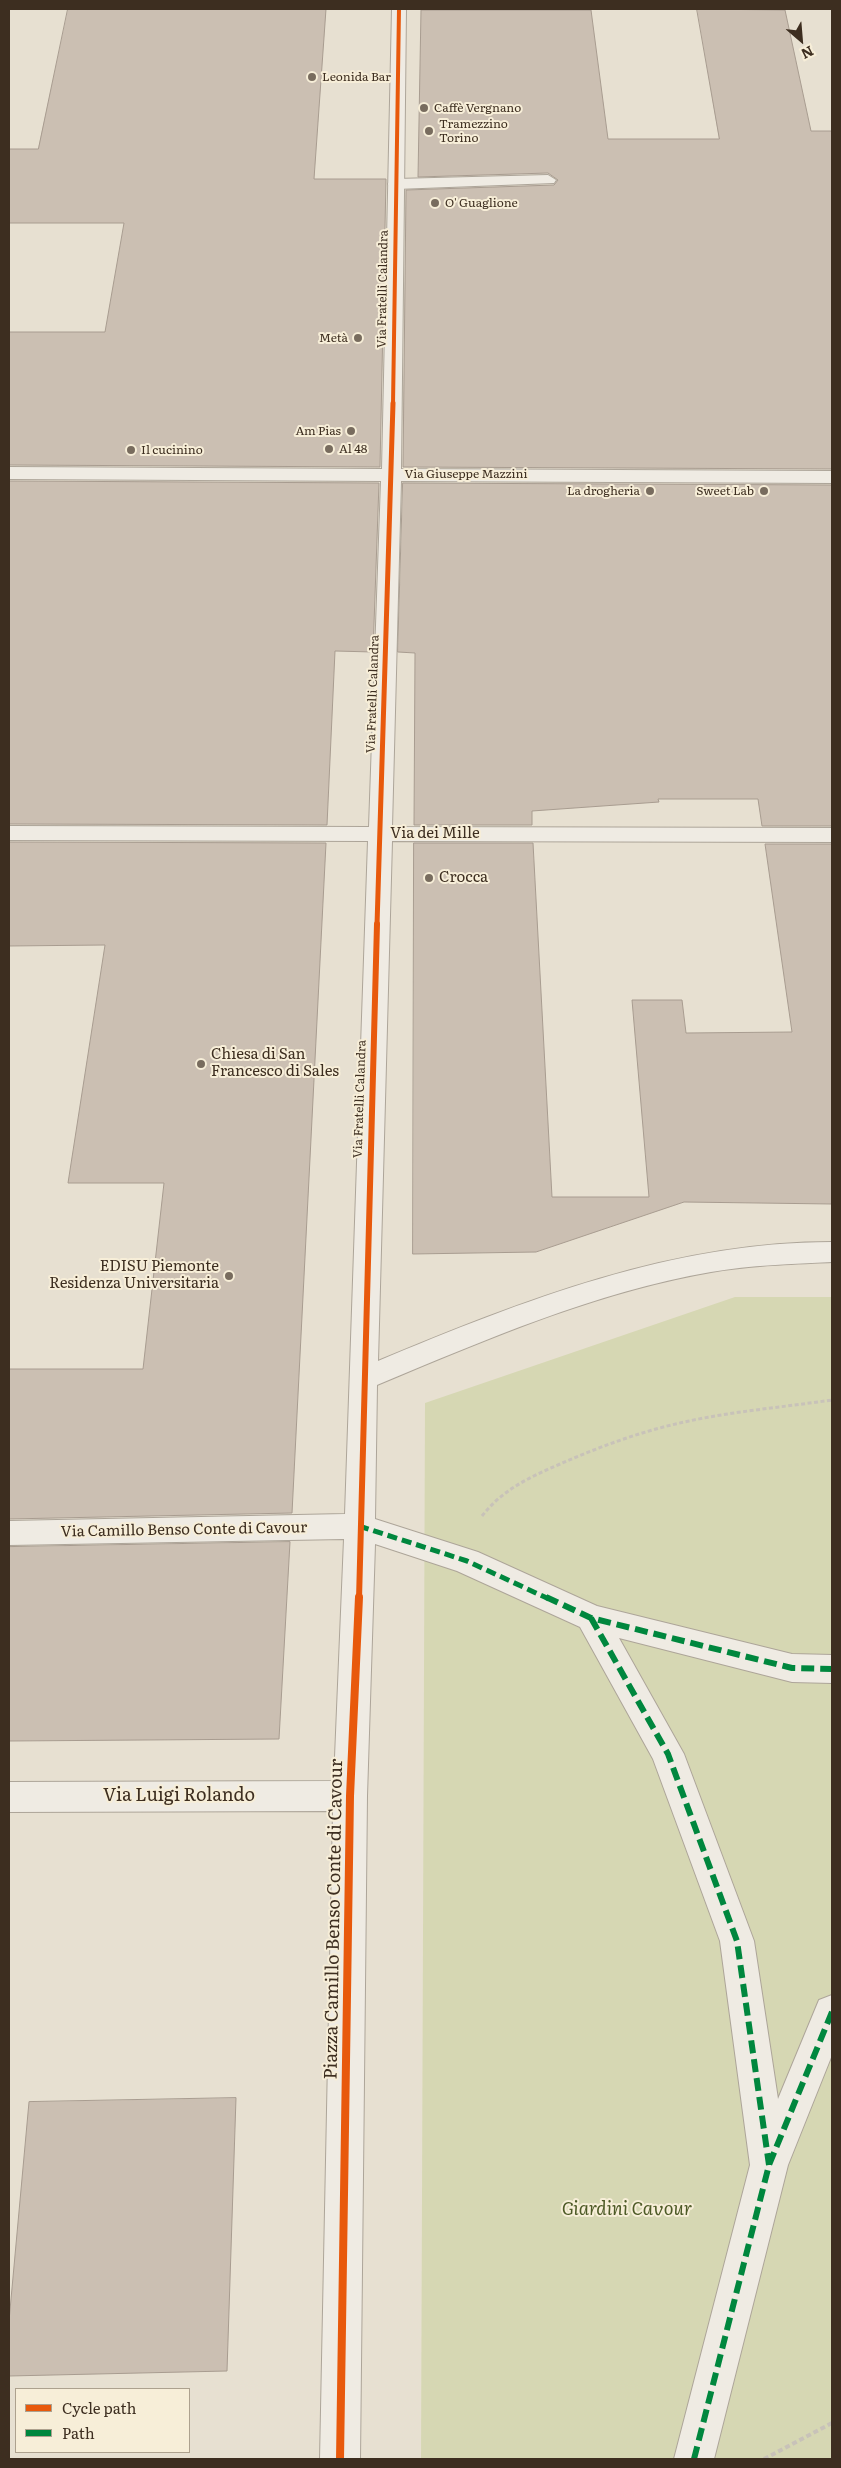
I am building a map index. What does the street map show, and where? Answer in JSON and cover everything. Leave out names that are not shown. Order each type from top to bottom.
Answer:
[{"type":"street","name":"Via Fratelli Calandra","points":[[363,1379],[391,474],[400,9]]},
{"type":"street","points":[[396,184],[548,180]]},
{"type":"street","name":"Via Giuseppe Mazzini","points":[[9,474],[832,477]]},
{"type":"street","name":"Via dei Mille","points":[[9,833],[832,835]]},
{"type":"street","points":[[363,1379],[499,1324],[614,1285],[689,1266],[737,1258],[832,1252]]},
{"type":"street","name":"Piazza Camillo Benso Conte di Cavour","points":[[340,2459],[350,1796],[358,1631],[363,1379]]},
{"type":"street","points":[[359,1526],[467,1561],[590,1618],[792,1668],[832,1669]]},
{"type":"street","name":"Via Camillo Benso Conte di Cavour","points":[[9,1533],[359,1526]]},
{"type":"street","points":[[590,1618],[668,1754],[737,1942],[769,2165]]},
{"type":"street","name":"Via Luigi Rolando","points":[[9,1797],[350,1796]]},
{"type":"street","points":[[694,2459],[769,2165],[832,2012]]},
{"type":"path","points":[[467,1561],[486,1507],[520,1483],[599,1447],[687,1421],[832,1400]]},
{"type":"path","points":[[764,2459],[832,2423]]},
{"type":"green space","name":"Giardini Cavour","points":[[735,1297],[832,1297],[832,2459],[421,2459],[425,1403]]},
{"type":"building","points":[[68,9],[326,9],[314,179],[386,179],[380,467],[9,465],[9,332],[105,332],[124,223],[9,223],[9,149],[38,149]]},
{"type":"building","points":[[697,9],[785,10],[811,131],[832,131],[832,469],[403,467],[406,190],[554,185],[558,180],[548,173],[418,177],[421,10],[591,10],[608,139],[719,139]]},
{"type":"building","points":[[9,481],[379,483],[373,652],[335,651],[327,825],[9,824]]},
{"type":"building","points":[[403,483],[832,485],[832,826],[762,826],[758,799],[658,799],[659,802],[532,811],[532,825],[414,825],[415,653],[398,652]]},
{"type":"building","points":[[9,842],[326,843],[292,1513],[9,1519],[9,1369],[143,1369],[164,1183],[68,1183],[105,945],[9,946]]},
{"type":"building","points":[[414,843],[533,843],[552,1197],[649,1197],[632,1000],[682,1000],[686,1033],[792,1032],[765,844],[832,844],[832,1204],[684,1202],[536,1252],[413,1254]]},
{"type":"building","points":[[290,1542],[279,1739],[9,1741],[9,1547]]},
{"type":"building","points":[[236,2098],[227,2371],[9,2376],[9,2321],[29,2102]]},
{"type":"marked path","points":[[359,1526],[467,1561],[591,1618],[792,1668],[832,1669]]},
{"type":"marked path","points":[[591,1618],[668,1754],[737,1941],[769,2165]]},
{"type":"marked path","points":[[694,2459],[769,2165],[832,2012]]},
{"type":"cycle path","points":[[340,2459],[350,1796],[358,1631],[363,1379],[392,454],[399,9]]},
{"type":"place","name":"Leonida Bar","points":[[312,77]]},
{"type":"place","name":"Caffè Vergnano","points":[[424,108]]},
{"type":"place","name":"Tramezzino Torino","points":[[429,131]]},
{"type":"place","name":"O' Guaglione","points":[[435,203]]},
{"type":"place","name":"Metà","points":[[358,338]]},
{"type":"place","name":"Am Pias","points":[[351,431]]},
{"type":"place","name":"Al 48","points":[[329,449]]},
{"type":"place","name":"Il cucinino","points":[[131,450]]},
{"type":"place","name":"La drogheria","points":[[650,491]]},
{"type":"place","name":"Sweet Lab","points":[[764,491]]},
{"type":"place","name":"Crocca","points":[[429,878]]},
{"type":"place","name":"Chiesa di San Francesco di Sales","points":[[201,1064]]},
{"type":"place","name":"EDISU Piemonte Residenza Universitaria","points":[[229,1276]]}]
